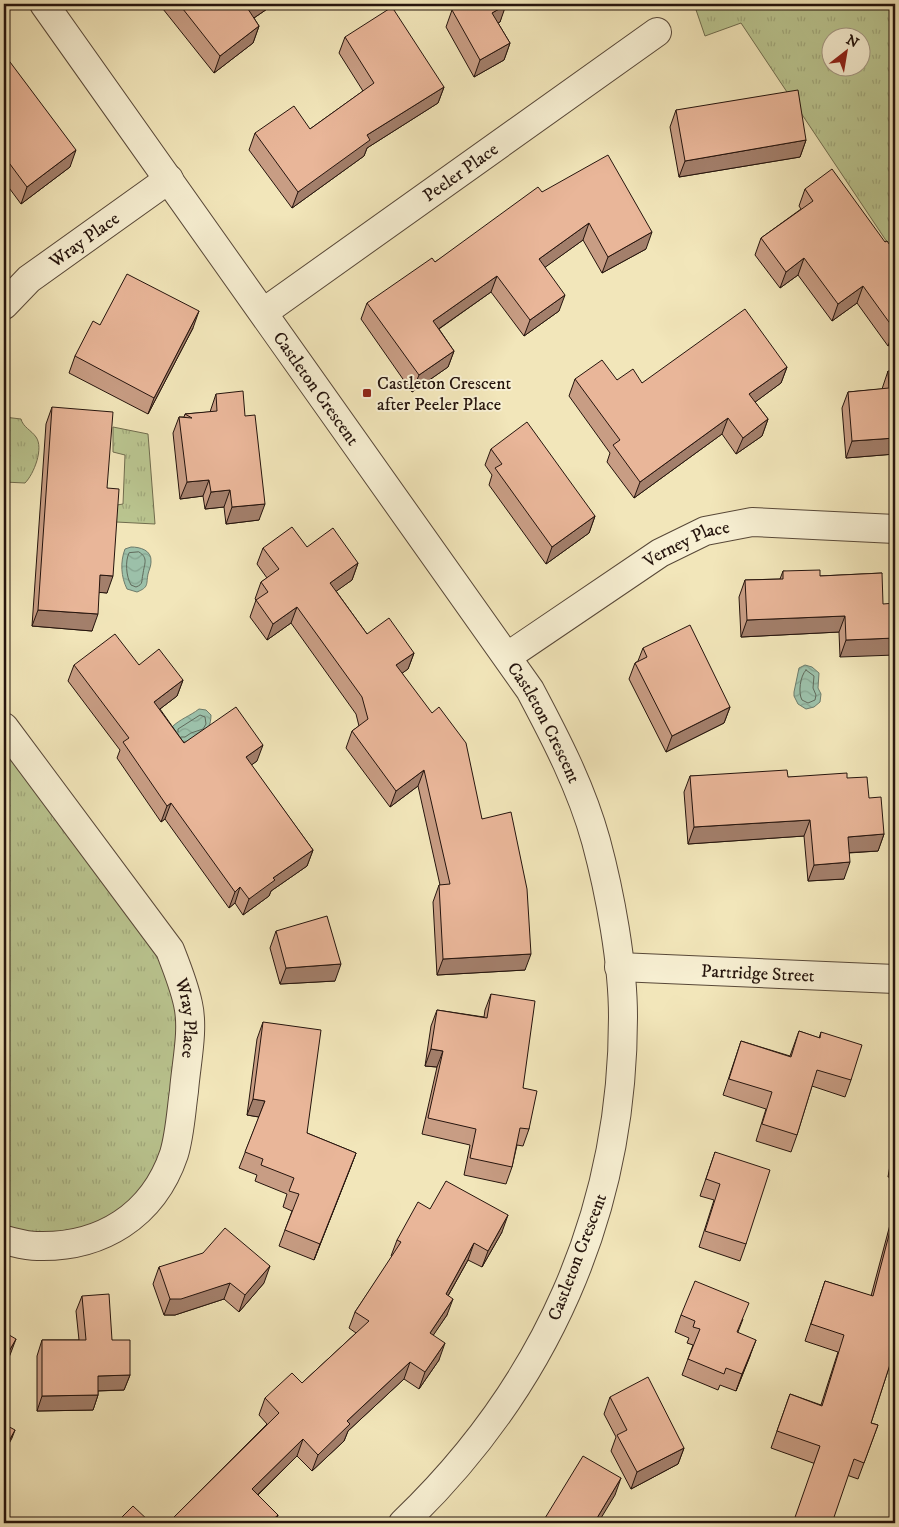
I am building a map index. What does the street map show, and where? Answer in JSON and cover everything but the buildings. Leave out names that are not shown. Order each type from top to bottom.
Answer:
[{"type":"street","name":"Castleton Crescent","points":[[44,4],[508,656],[530,690],[568,762],[596,840],[614,924],[623,1016],[620,1099],[604,1189],[590,1233],[555,1320],[508,1401],[450,1475],[403,1523]]},
{"type":"street","name":"Peeler Place","points":[[264,312],[657,32]]},
{"type":"street","name":"Wray Place","points":[[4,305],[29,279],[169,179]]},
{"type":"street","name":"Verney Place","points":[[508,656],[660,553],[705,531],[752,522],[895,529]]},
{"type":"street","name":"Wray Place","points":[[4,727],[170,950],[189,1006],[189,1036],[180,1127],[174,1154],[163,1180],[149,1199],[131,1217],[112,1230],[88,1241],[71,1245],[35,1246],[4,1240]]},
{"type":"street","name":"Partridge Street","points":[[619,967],[895,979]]},
{"type":"green space","points":[[694,4],[895,4],[895,254],[741,23],[705,36]]},
{"type":"green space","points":[[4,417],[21,419],[38,442],[37,461],[32,474],[25,483],[4,482]]},
{"type":"green space","points":[[113,427],[148,434],[155,524],[116,522],[117,505],[123,504],[125,455],[113,452]]},
{"type":"green space","points":[[4,737],[158,952],[178,1015],[169,1136],[147,1183],[125,1206],[97,1224],[74,1231],[51,1233],[27,1232],[4,1225]]},
{"type":"water","points":[[131,547],[145,550],[151,558],[146,585],[144,589],[137,592],[127,589],[122,574],[123,554],[125,549]]},
{"type":"water","points":[[805,665],[812,667],[819,673],[818,688],[821,694],[820,702],[814,707],[806,709],[798,704],[794,696],[799,668]]},
{"type":"water","points":[[199,709],[206,710],[211,715],[206,732],[192,741],[179,742],[172,727]]},
{"type":"place","name":"Castleton Crescent after Peeler Place","points":[[367,393]]}]
